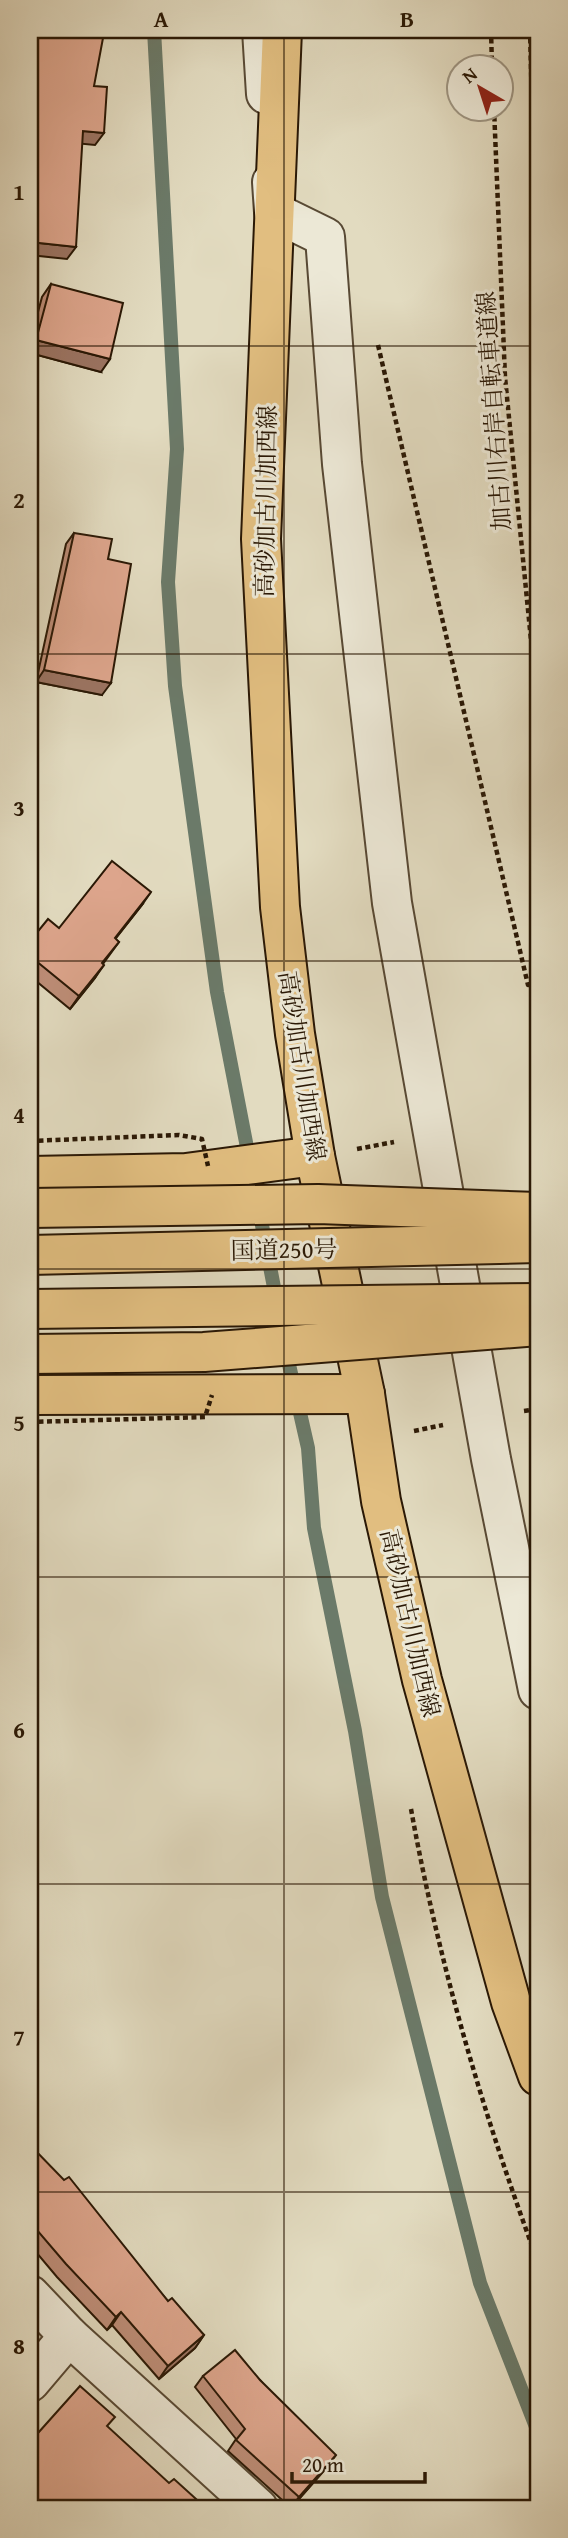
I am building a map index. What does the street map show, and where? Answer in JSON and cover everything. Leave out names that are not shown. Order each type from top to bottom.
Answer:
[{"type":"main road","name":"高砂加古川加西線","points":[[282,30],[261,539],[280,907],[295,1034],[315,1156],[365,1394],[381,1501],[422,1680],[511,2002],[538,2076]]},
{"type":"main road","points":[[30,1176],[186,1174],[315,1156]]},
{"type":"main road","points":[[30,1208],[318,1203],[538,1212]]},
{"type":"main road","name":"国道250号","points":[[30,1255],[538,1243]]},
{"type":"main road","points":[[30,1309],[538,1303]]},
{"type":"main road","points":[[30,1354],[204,1352],[538,1326]]},
{"type":"main road","points":[[30,1395],[365,1394]]},
{"type":"street","points":[[261,30],[274,212],[325,237],[342,464],[392,903],[491,1459],[538,1690]]},
{"type":"street","points":[[30,2295],[69,2336],[258,2508]]},
{"type":"street","points":[[30,2382],[69,2336]]},
{"type":"path","points":[[491,30],[492,52]]},
{"type":"path","points":[[530,30],[538,337]]},
{"type":"path","name":"加古川右岸自転車道線","points":[[495,122],[505,377],[538,711]]},
{"type":"path","points":[[376,334],[528,985],[538,985]]},
{"type":"path","points":[[315,1156],[398,1142]]},
{"type":"building","points":[[30,30],[62,30],[103,38],[94,86],[107,87],[104,133],[83,131],[76,247],[30,242]]},
{"type":"building","points":[[51,284],[123,303],[110,359],[36,340]]},
{"type":"building","points":[[74,533],[112,539],[108,559],[131,564],[111,683],[44,670]]},
{"type":"building","points":[[112,861],[151,892],[115,938],[119,942],[79,996],[30,956],[30,941],[48,919],[59,928]]},
{"type":"building","points":[[30,2145],[64,2180],[69,2177],[168,2301],[172,2298],[204,2335],[168,2366],[121,2312],[116,2317],[30,2222]]},
{"type":"building","points":[[235,2350],[260,2380],[336,2455],[299,2497],[236,2440],[245,2429],[203,2376]]},
{"type":"building","points":[[80,2386],[115,2417],[107,2426],[169,2483],[174,2479],[206,2508],[30,2508],[30,2442]]},
{"type":"waterway","points":[[154,30],[177,449],[168,582],[175,686],[217,992],[277,1303]]},
{"type":"waterway","points":[[285,1347],[308,1448],[314,1528],[355,1731],[382,1897],[480,2283],[538,2432]]}]
